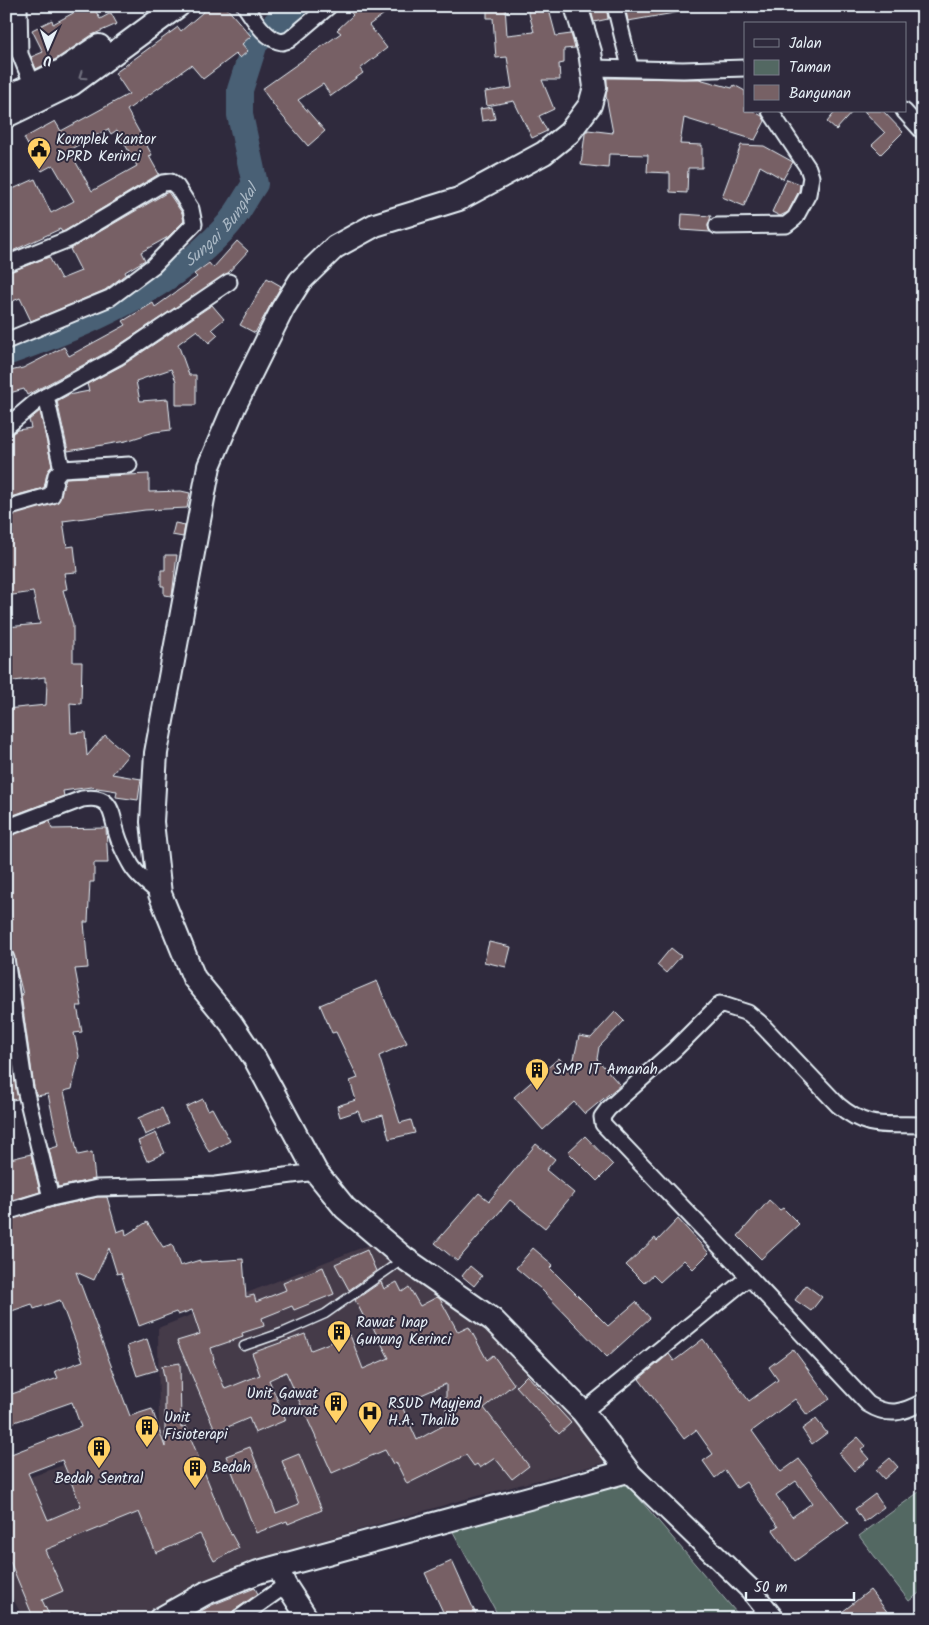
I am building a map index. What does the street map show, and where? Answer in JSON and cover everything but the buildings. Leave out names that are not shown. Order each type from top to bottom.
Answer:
[{"type":"main road","points":[[6,98],[33,86],[97,48],[153,6]]},
{"type":"main road","points":[[6,116],[72,84],[178,6]]},
{"type":"main road","points":[[160,1619],[206,1593],[258,1572],[282,1576],[628,1471],[582,1412],[493,1320],[404,1258],[345,1208],[316,1172],[255,1059],[231,1022],[194,978],[160,894],[152,822],[156,753],[209,466],[235,405],[282,308],[300,281],[335,247],[375,225],[459,199],[557,143],[584,116],[590,105],[595,87],[593,68],[576,6]]},
{"type":"street","points":[[19,6],[20,54],[33,86]]},
{"type":"street","points":[[245,6],[258,24],[272,38],[286,42],[329,6]]},
{"type":"street","points":[[616,6],[630,67]]},
{"type":"street","points":[[593,68],[630,67],[682,70],[744,68]]},
{"type":"street","points":[[717,226],[786,225],[794,218],[808,194],[812,181],[808,168],[771,112]]},
{"type":"street","points":[[905,112],[923,132]]},
{"type":"street","points":[[6,264],[68,239],[163,182],[174,184],[194,215],[192,228],[142,276],[126,288],[110,298],[6,340]]},
{"type":"street","points":[[6,428],[46,396],[118,357],[229,282]]},
{"type":"street","points":[[46,396],[62,469]]},
{"type":"street","points":[[6,508],[52,496],[56,475],[62,469],[128,465]]},
{"type":"street","points":[[6,828],[82,799],[95,798],[104,800],[111,811],[118,835],[130,863],[137,873],[160,894]]},
{"type":"street","points":[[6,958],[25,1089],[50,1198]]},
{"type":"street","points":[[923,1125],[871,1124],[852,1117],[838,1105],[759,1022],[748,1013],[720,1004],[675,1049],[608,1109],[602,1117],[603,1124],[868,1404],[879,1411],[899,1414],[923,1402]]},
{"type":"street","points":[[6,1212],[50,1198],[97,1188],[215,1186],[316,1172]]},
{"type":"street","points":[[582,1412],[749,1277]]},
{"type":"street","points":[[628,1471],[750,1589],[774,1619]]},
{"type":"street","points":[[238,1619],[282,1576],[308,1619]]},
{"type":"lane","points":[[244,1346],[284,1332],[325,1314],[404,1258]]},
{"type":"shaded area","name":"RSUD Mayjend H.A. Thalib","points":[[371,1244],[489,1332],[595,1438],[604,1463],[462,1500],[245,1563],[132,1619],[24,1619],[6,1586],[6,1486],[159,1430],[158,1328]]},
{"type":"green space","points":[[625,1482],[742,1619],[500,1619],[452,1530]]},
{"type":"green space","points":[[923,1489],[923,1590],[909,1601],[859,1536]]},
{"type":"waterway","name":"Sungai Bungkal","points":[[6,353],[95,318],[151,288],[178,270],[202,250],[229,223],[255,184],[240,115],[240,90],[255,43],[294,6]]},
{"type":"place","name":"Komplek Kantor DPRD Kerinci","points":[[39,170]]},
{"type":"place","name":"SMP IT Amanah","points":[[537,1091]]},
{"type":"place","name":"Rawat Inap Gunung Kerinci","points":[[339,1353]]},
{"type":"place","name":"Unit Gawat Darurat","points":[[336,1424]]},
{"type":"place","name":"RSUD Mayjend H.A. Thalib","points":[[370,1434]]},
{"type":"place","name":"Unit Fisioterapi","points":[[147,1448]]},
{"type":"place","name":"Bedah Sentral","points":[[99,1469]]},
{"type":"place","name":"Bedah","points":[[195,1489]]}]
